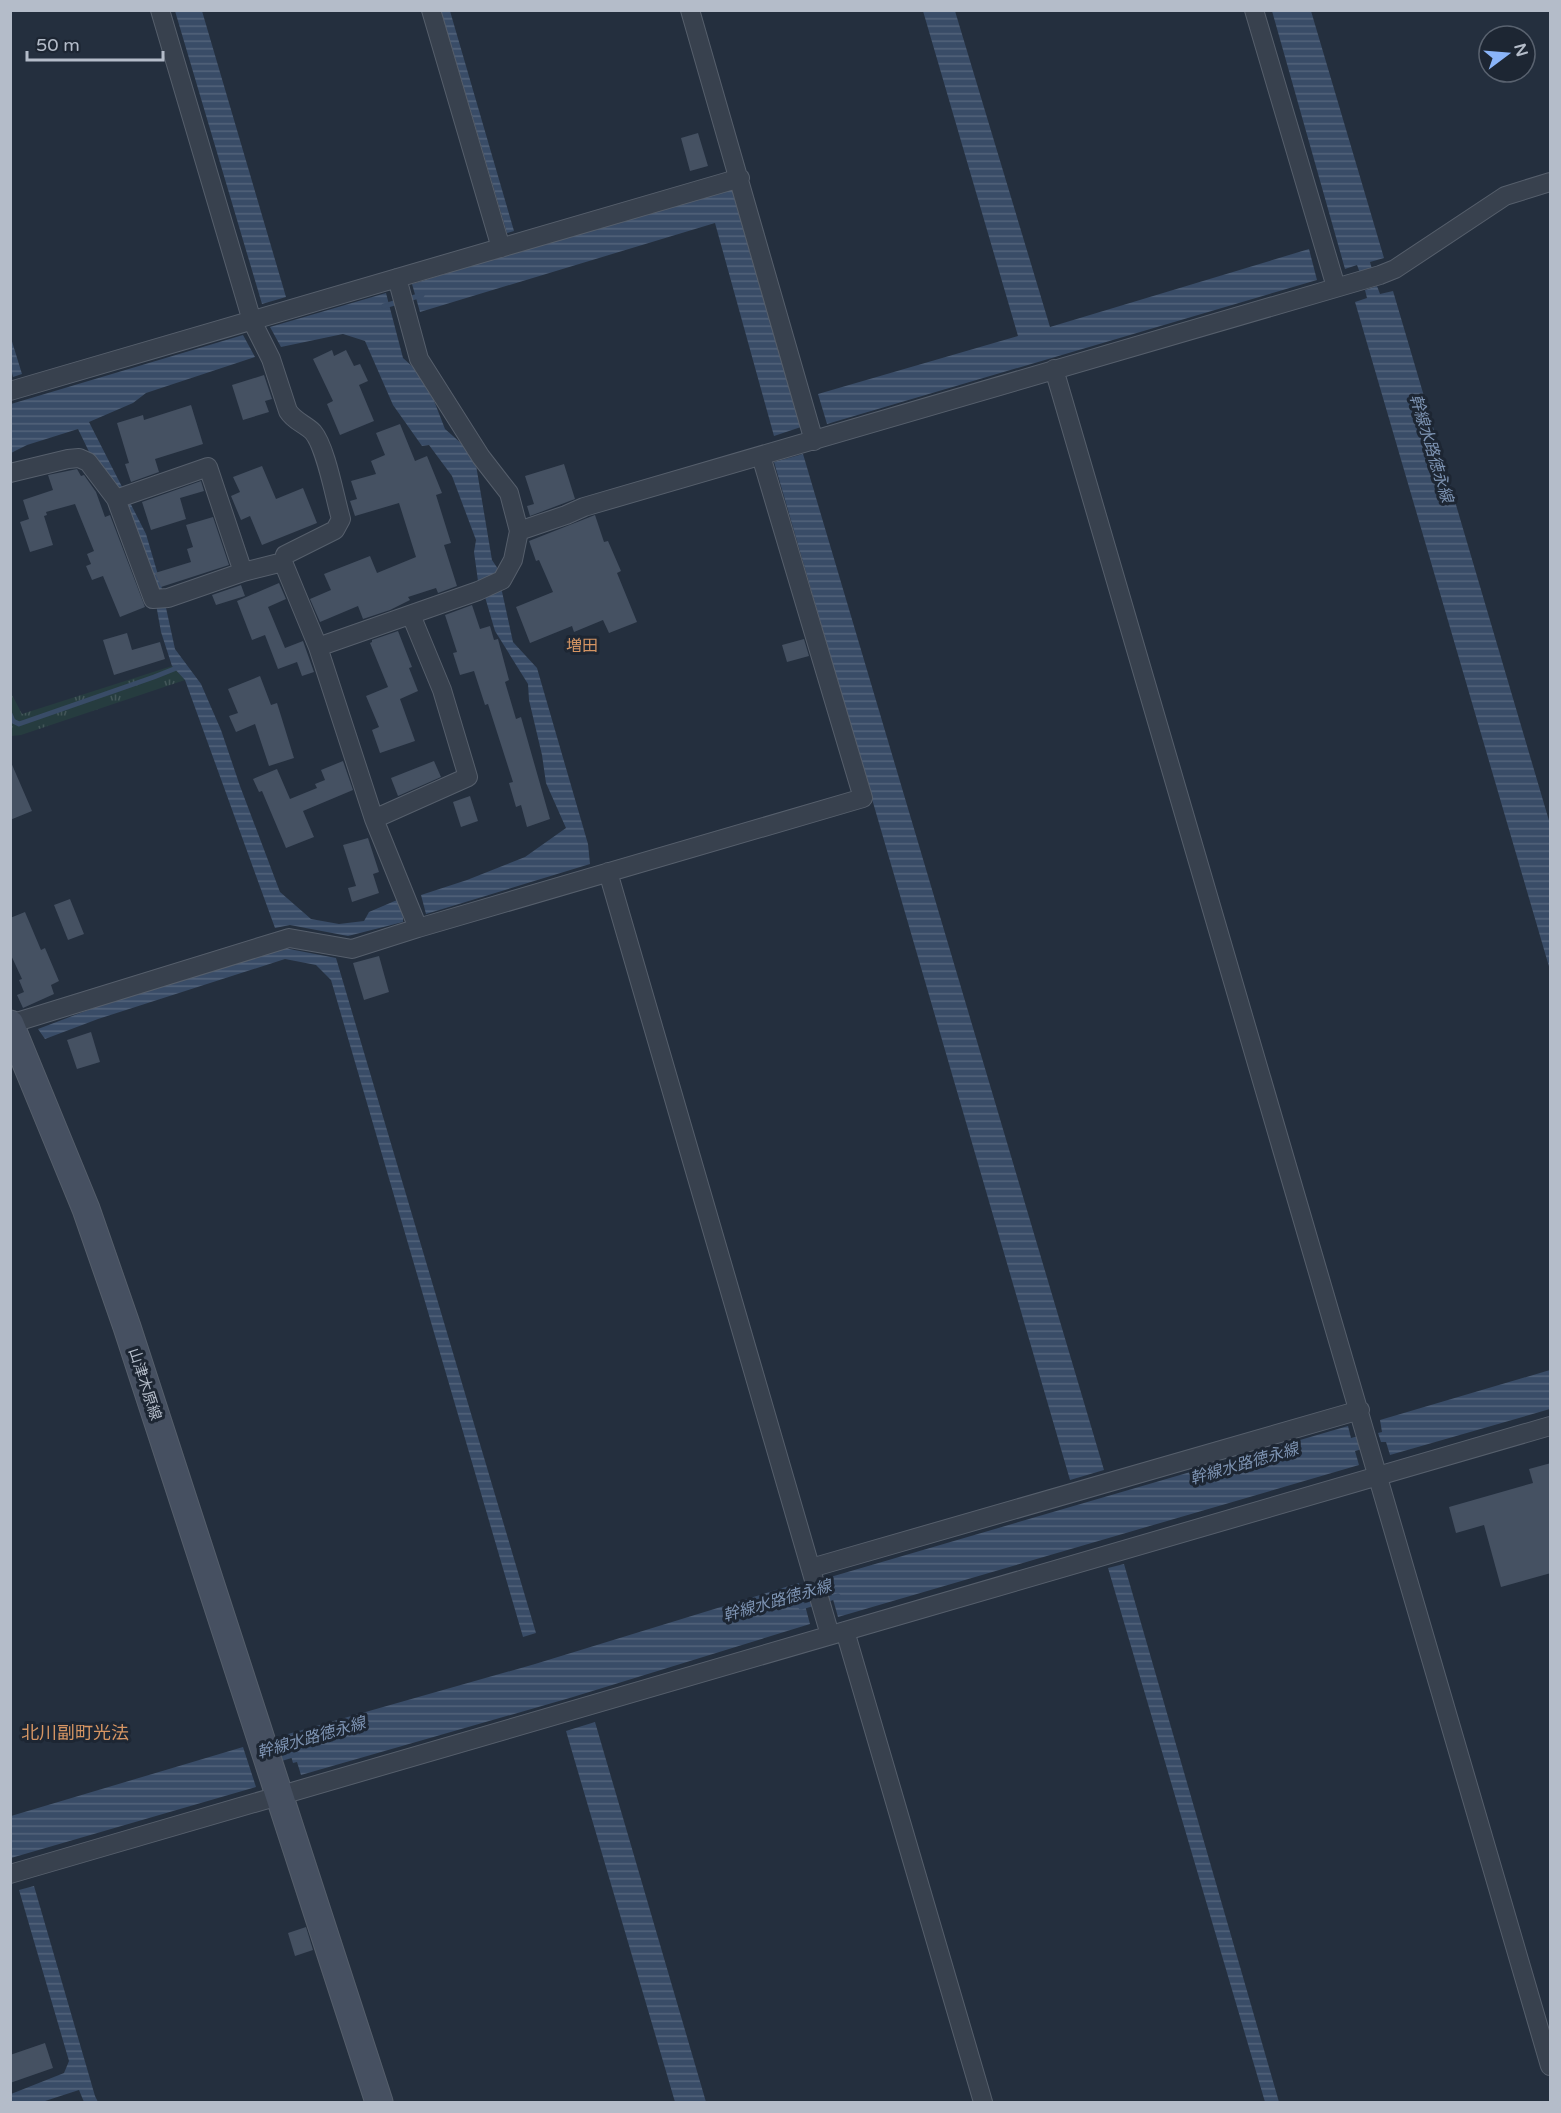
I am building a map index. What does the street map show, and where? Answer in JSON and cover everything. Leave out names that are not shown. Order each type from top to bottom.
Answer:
[{"type":"street","points":[[160,10],[252,321],[271,359],[288,411],[292,418],[312,432],[320,443],[341,519],[335,530],[285,555],[283,562],[318,647],[374,819],[418,928]]},
{"type":"street","points":[[431,10],[501,248]]},
{"type":"street","points":[[690,10],[814,441]]},
{"type":"street","points":[[1254,10],[1336,287]]},
{"type":"street","points":[[10,391],[252,321],[400,287],[501,248],[740,178]]},
{"type":"street","points":[[519,531],[584,507],[1380,275],[1395,269],[1505,196],[1551,182]]},
{"type":"street","points":[[318,647],[478,591],[502,580],[513,560],[519,531],[509,493],[481,457],[419,359],[400,287]]},
{"type":"street","points":[[1054,369],[1551,2066]]},
{"type":"street","points":[[10,1024],[289,938],[352,949],[863,798],[761,456]]},
{"type":"street","points":[[10,473],[68,459],[79,458],[88,462],[124,496],[160,599],[243,572],[283,562]]},
{"type":"street","points":[[124,496],[208,467],[243,572]]},
{"type":"street","points":[[374,819],[468,777],[442,690],[411,615]]},
{"type":"street","points":[[608,872],[824,1613],[837,1633],[983,2103]]},
{"type":"street","name":"山津木原線","points":[[10,1024],[86,1209],[131,1338],[379,2103]]},
{"type":"street","points":[[811,1568],[1360,1410]]},
{"type":"street","points":[[10,1874],[276,1785],[837,1633],[1551,1426]]},
{"type":"green space","points":[[172,666],[185,680],[21,735],[11,736],[10,691],[22,714]]},
{"type":"water","points":[[175,11],[202,11],[286,297],[262,304]]},
{"type":"water","points":[[441,11],[450,11],[514,231],[507,233]]},
{"type":"water","points":[[923,11],[955,11],[1050,327],[1309,249],[1317,280],[827,424],[818,394],[1018,336]]},
{"type":"water","points":[[1272,11],[1311,11],[1384,258],[1370,262],[1372,269],[1360,273],[1357,265],[1345,269]]},
{"type":"water","points":[[734,186],[801,427],[774,436],[715,223],[420,312],[412,284]]},
{"type":"water","points":[[1377,286],[1380,294],[1393,291],[1550,824],[1550,970],[1355,302],[1367,298],[1365,290]]},
{"type":"water","points":[[386,293],[403,358],[413,367],[433,398],[445,429],[461,443],[476,465],[492,560],[498,569],[491,579],[478,581],[474,552],[476,540],[452,476],[429,445],[422,446],[393,405],[365,341],[343,334],[281,347],[270,327]]},
{"type":"water","points":[[10,335],[22,374],[13,377],[11,369]]},
{"type":"water","points":[[243,335],[255,357],[146,393],[133,403],[89,422],[146,534],[161,585],[175,649],[201,684],[221,730],[280,892],[311,919],[339,924],[364,921],[369,912],[397,900],[403,915],[403,922],[348,936],[290,925],[275,928],[185,680],[172,666],[161,632],[152,582],[78,429],[27,445],[11,453],[11,404]]},
{"type":"water","points":[[803,454],[1104,1470],[1070,1480],[774,462]]},
{"type":"water","points":[[501,587],[513,642],[537,668],[588,844],[590,864],[426,914],[421,895],[525,857],[566,828],[546,783],[529,700],[528,684],[495,631],[485,597]]},
{"type":"water","points":[[284,948],[336,958],[536,1633],[523,1637],[331,980],[316,965],[285,959],[98,1019],[45,1039],[38,1029],[96,1007]]},
{"type":"water","points":[[1550,1370],[1550,1409],[1390,1455],[1386,1442],[1381,1442],[1378,1433],[1382,1432],[1380,1420]]},
{"type":"water","points":[[1348,1426],[1351,1438],[1359,1436],[1362,1449],[1355,1451],[1359,1465],[838,1617],[827,1578]]},
{"type":"water","points":[[1124,1564],[1279,2102],[1265,2102],[1108,1568]]},
{"type":"water","points":[[799,1583],[810,1624],[573,1697],[301,1775],[297,1762],[293,1763],[288,1734],[535,1664]]},
{"type":"water","points":[[595,1722],[706,2102],[675,2102],[566,1731]]},
{"type":"water","points":[[243,1747],[256,1787],[11,1858],[11,1816]]},
{"type":"water","points":[[34,1886],[98,2102],[84,2102],[79,2090],[42,2102],[11,2102],[11,2094],[64,2073],[69,2061],[19,1890]]},
{"type":"building","points":[[698,133],[708,166],[690,171],[681,138]]},
{"type":"building","points":[[332,350],[334,356],[346,350],[354,366],[360,364],[368,381],[359,385],[374,421],[340,435],[327,404],[333,401],[313,359]]},
{"type":"building","points":[[264,375],[272,399],[265,401],[269,412],[243,420],[232,385]]},
{"type":"building","points":[[191,405],[203,444],[155,459],[159,472],[131,482],[125,464],[129,463],[117,423],[143,415],[144,420]]},
{"type":"building","points":[[400,424],[415,461],[427,456],[442,493],[436,495],[451,543],[444,545],[457,586],[438,593],[436,588],[408,597],[410,600],[390,610],[363,619],[358,606],[320,622],[310,599],[331,590],[324,574],[370,556],[377,573],[416,557],[399,503],[355,516],[350,501],[357,499],[351,481],[376,474],[371,461],[385,455],[376,433]]},
{"type":"building","points":[[564,464],[575,499],[530,516],[527,506],[534,504],[525,476]]},
{"type":"building","points":[[262,466],[276,499],[303,488],[317,523],[262,545],[250,516],[241,520],[231,496],[240,492],[233,477]]},
{"type":"building","points":[[77,469],[96,492],[105,517],[110,515],[145,607],[120,617],[103,576],[92,580],[86,566],[91,564],[87,554],[94,551],[75,504],[46,512],[47,515],[44,516],[53,545],[30,552],[20,522],[29,519],[23,500],[53,490],[48,475]]},
{"type":"building","points":[[201,481],[204,491],[180,498],[186,519],[151,530],[142,502]]},
{"type":"building","points":[[595,515],[604,542],[608,541],[621,571],[617,573],[637,622],[609,633],[603,620],[574,632],[572,626],[530,643],[516,607],[553,592],[539,560],[536,561],[529,541]]},
{"type":"building","points":[[213,517],[229,565],[161,587],[155,573],[191,562],[187,549],[193,547],[186,525]]},
{"type":"building","points":[[279,583],[286,599],[268,607],[285,648],[303,641],[314,672],[302,676],[297,662],[278,669],[265,635],[252,640],[237,601]]},
{"type":"building","points":[[241,585],[245,596],[216,605],[212,595]]},
{"type":"building","points":[[472,605],[480,629],[490,626],[494,640],[498,639],[509,680],[505,682],[516,719],[521,717],[550,819],[527,827],[521,805],[516,807],[509,783],[513,782],[488,704],[485,705],[474,671],[460,675],[453,653],[457,652],[445,615]]},
{"type":"building","points":[[398,631],[412,667],[409,668],[418,691],[400,699],[415,741],[380,753],[372,730],[379,727],[366,696],[388,687],[370,643],[372,640]]},
{"type":"building","points":[[127,633],[132,650],[160,642],[165,659],[114,675],[103,640]]},
{"type":"building","points":[[804,639],[809,656],[787,662],[782,645]]},
{"type":"building","points":[[260,676],[271,705],[277,703],[294,758],[269,766],[255,724],[236,732],[229,716],[238,713],[228,689]]},
{"type":"building","points":[[10,760],[32,811],[10,820]]},
{"type":"building","points":[[343,761],[353,790],[303,811],[314,837],[286,848],[262,791],[259,792],[253,779],[277,769],[290,799],[317,788],[315,784],[325,780],[321,770]]},
{"type":"building","points":[[434,761],[441,777],[398,796],[391,778]]},
{"type":"building","points":[[470,796],[478,821],[461,827],[453,802]]},
{"type":"building","points":[[368,838],[379,872],[373,874],[379,893],[352,902],[348,888],[356,886],[343,845]]},
{"type":"building","points":[[70,899],[84,934],[68,940],[54,905]]},
{"type":"building","points":[[25,912],[41,950],[45,948],[59,981],[51,985],[54,994],[23,1008],[17,995],[24,992],[19,980],[22,979],[10,953],[10,918]]},
{"type":"building","points":[[379,956],[389,992],[364,1000],[353,963]]},
{"type":"building","points":[[91,1032],[100,1062],[77,1069],[67,1040]]},
{"type":"building","points":[[1551,1463],[1551,1573],[1501,1587],[1484,1525],[1456,1533],[1449,1507],[1533,1483],[1529,1469]]},
{"type":"building","points":[[306,1927],[313,1950],[295,1956],[288,1933]]},
{"type":"building","points":[[45,2043],[53,2068],[10,2083],[10,2055]]},
{"type":"waterway","points":[[384,306],[422,295]]},
{"type":"waterway","points":[[10,714],[13,721],[19,724],[179,667]]},
{"type":"waterway","name":"幹線水路徳永線","points":[[801,1607],[838,1596]]},
{"type":"waterway","name":"幹線水路徳永線","points":[[276,1760],[296,1754]]},
{"type":"district","name":"増田","points":[[582,645]]},
{"type":"district","name":"北川副町光法","points":[[75,1733]]}]
